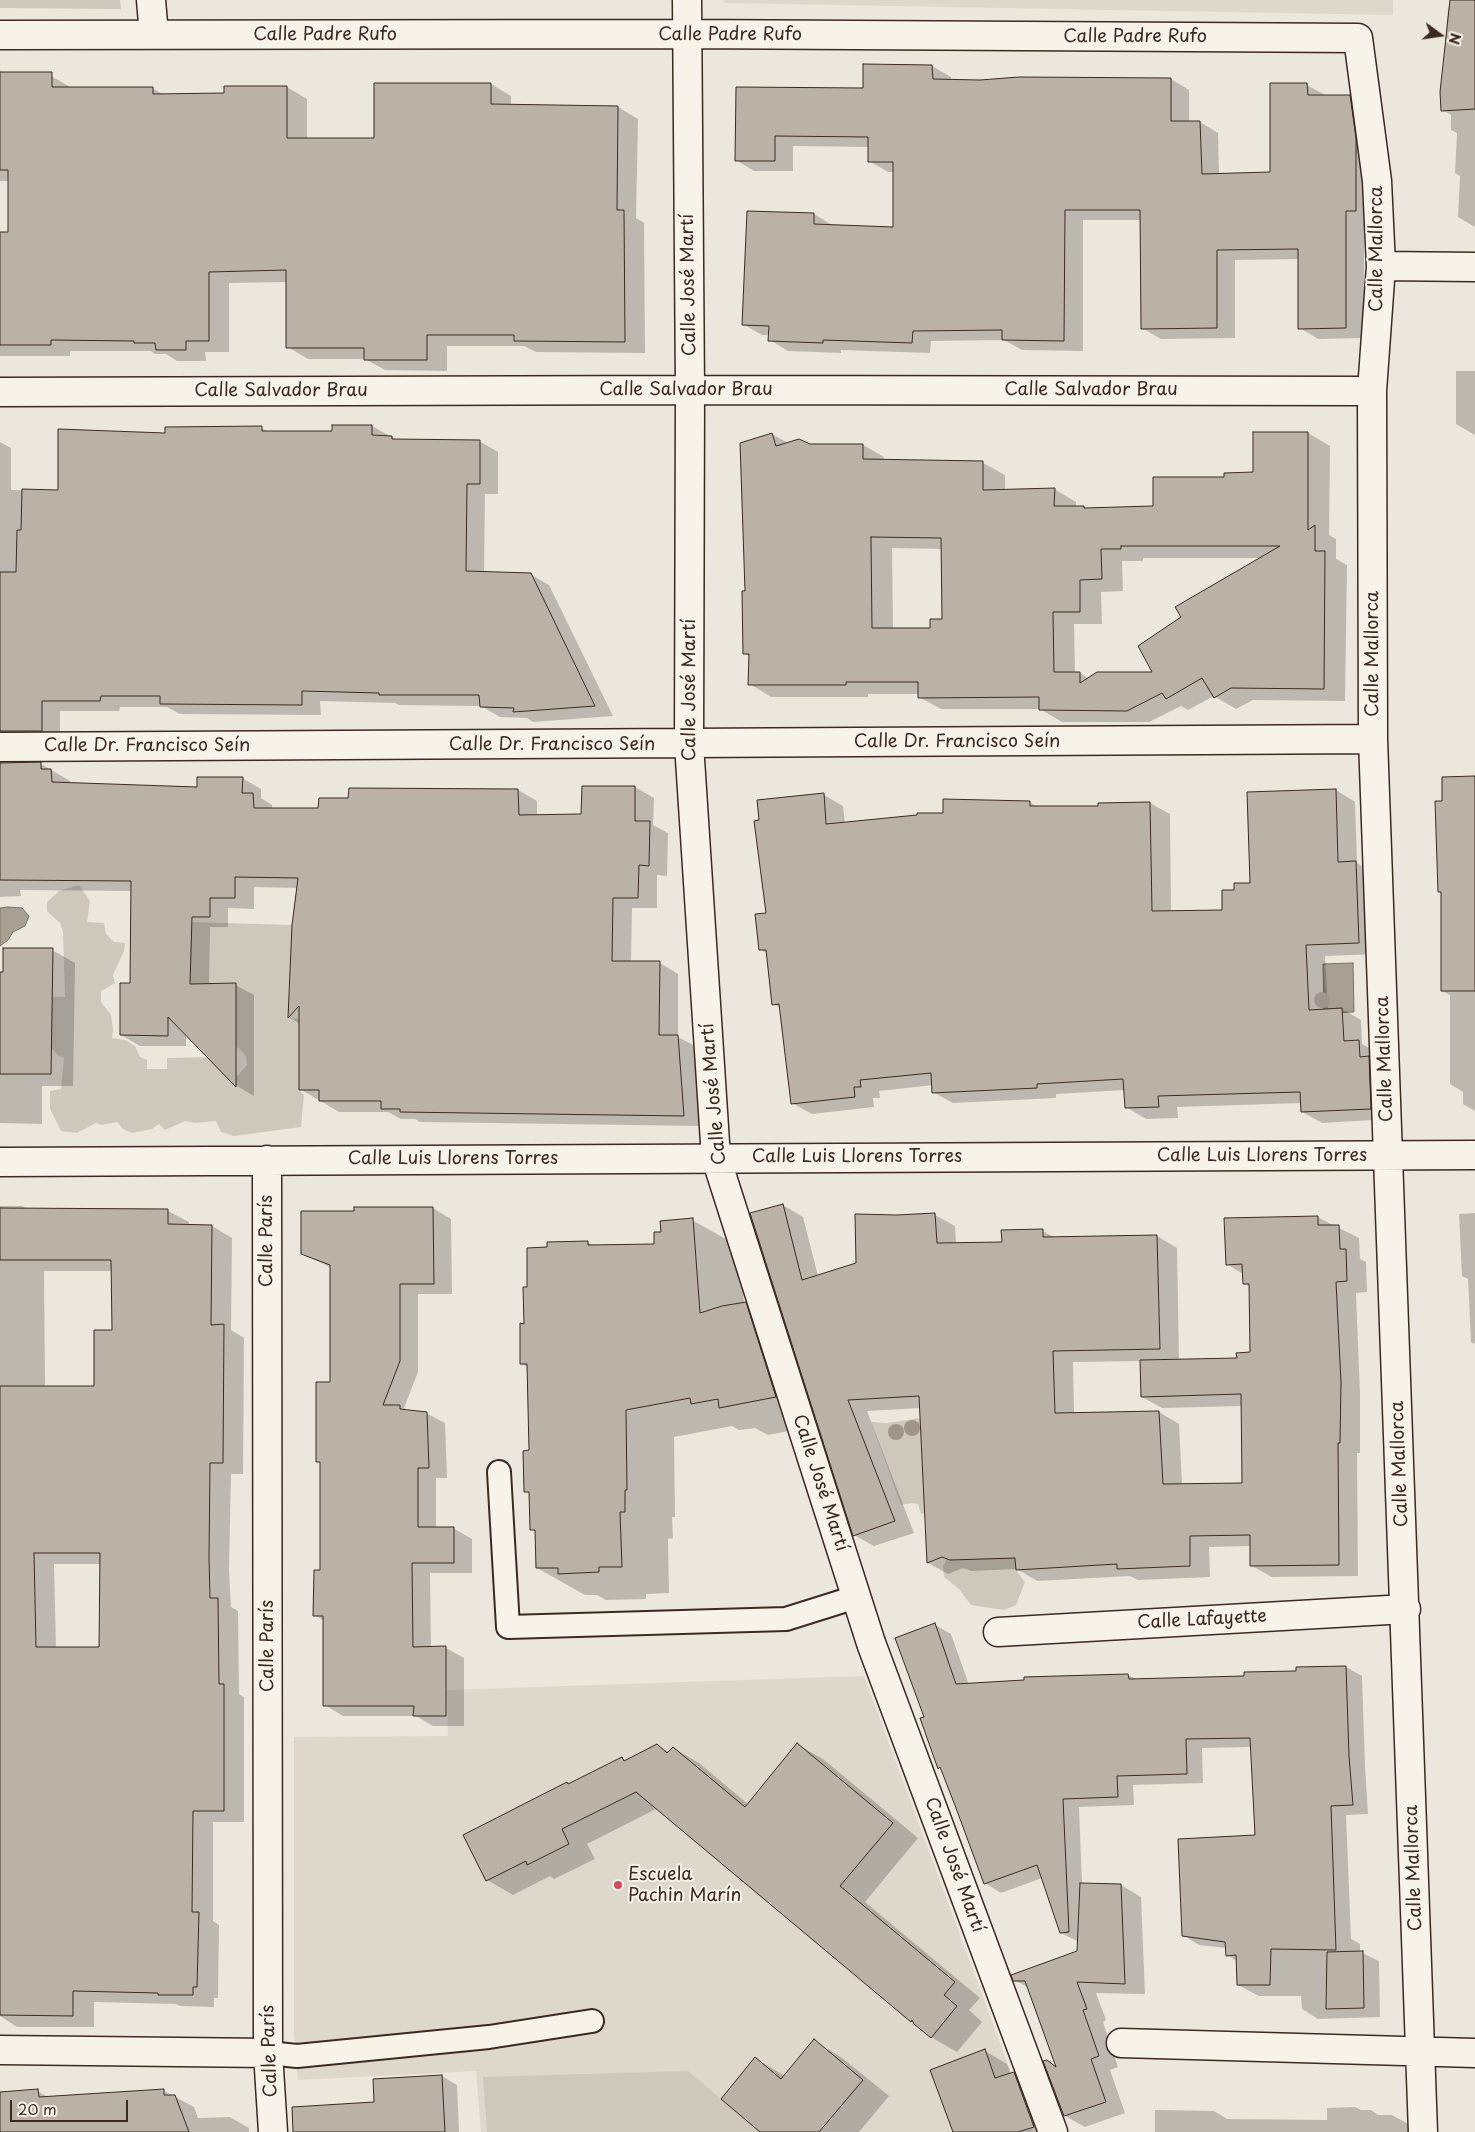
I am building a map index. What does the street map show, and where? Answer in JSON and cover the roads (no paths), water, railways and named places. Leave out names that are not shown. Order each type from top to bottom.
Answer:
[{"type":"street","points":[[151,0],[154,35]]},
{"type":"street","name":"Calle José Martí","points":[[687,0],[690,390],[688,744],[716,1158],[871,1644],[1053,2132]]},
{"type":"street","name":"Calle Padre Rufo","points":[[0,35],[686,34],[1306,38]]},
{"type":"street","name":"Calle Mallorca","points":[[1306,38],[1358,38],[1377,181],[1381,266],[1372,390],[1373,739],[1424,2132]]},
{"type":"street","points":[[1381,266],[1475,267]]},
{"type":"street","name":"Calle Salvador Brau","points":[[0,392],[1372,390]]},
{"type":"street","name":"Calle Dr. Francisco Seín","points":[[0,747],[1373,739]]},
{"type":"street","name":"Calle Luis Llorens Torres","points":[[0,1162],[1475,1155]]},
{"type":"street","name":"Calle París","points":[[267,1160],[268,2053],[273,2132]]},
{"type":"street","name":"Calle Lafayette","points":[[998,1632],[1406,1609]]},
{"type":"street","points":[[1121,2043],[1475,2052]]},
{"type":"street","points":[[0,2050],[268,2053]]},
{"type":"lane","points":[[499,1472],[508,1627],[786,1619],[856,1597]]},
{"type":"lane","points":[[268,2053],[297,2056],[480,2038],[592,2021]]},
{"type":"place","name":"Escuela Pachin Marín","points":[[618,1885]]}]
